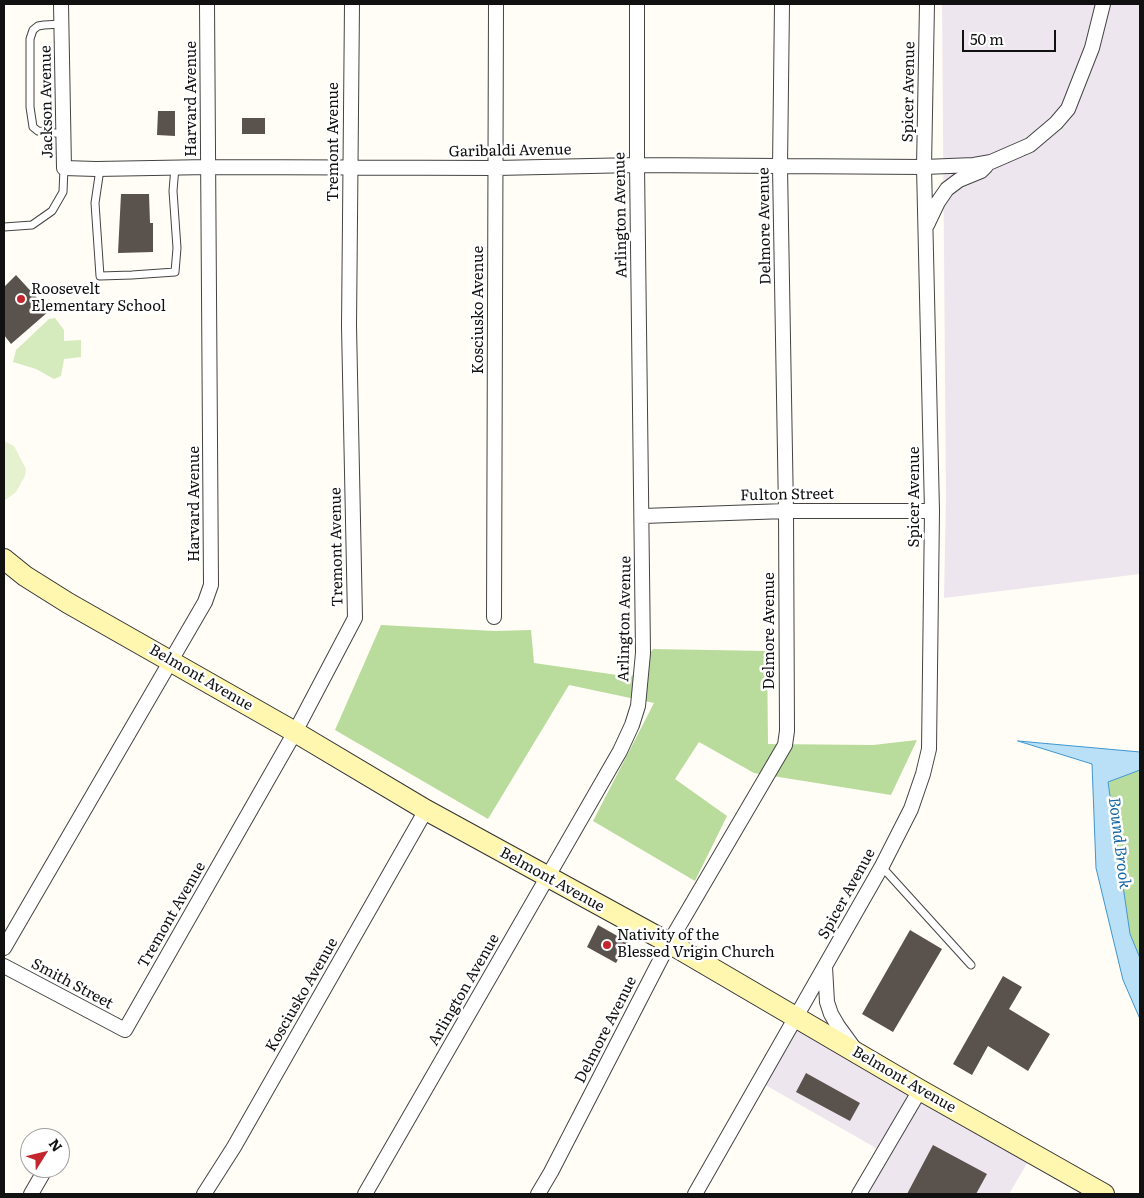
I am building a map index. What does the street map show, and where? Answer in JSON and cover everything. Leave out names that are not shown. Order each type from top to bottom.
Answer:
[{"type":"street","name":"Jackson Avenue","points":[[61,4],[64,168],[98,169]]},
{"type":"street","name":"Harvard Avenue","points":[[4,948],[205,602],[211,584],[207,4]]},
{"type":"street","name":"Tremont Avenue","points":[[125,1030],[295,732],[355,618],[349,326],[352,4]]},
{"type":"street","name":"Kosciusko Avenue","points":[[494,617],[496,4]]},
{"type":"street","name":"Arlington Avenue","points":[[365,1194],[620,751],[638,706],[644,653],[637,165],[637,4]]},
{"type":"street","name":"Delmore Avenue","points":[[538,1194],[669,943],[785,745],[787,731],[786,510],[780,167],[782,4]]},
{"type":"street","name":"Spicer Avenue","points":[[695,1194],[882,866],[911,809],[929,749],[932,511],[924,167],[927,4]]},
{"type":"street","points":[[926,228],[938,202],[948,189],[959,180],[981,171],[990,162],[1030,145],[1056,123],[1068,109],[1092,48],[1103,4]]},
{"type":"street","name":"Garibaldi Avenue","points":[[98,169],[175,167],[496,168],[637,165],[924,167],[974,165],[990,162]]},
{"type":"street","name":"Fulton Street","points":[[643,516],[786,510],[932,511]]},
{"type":"street","name":"Belmont Avenue","points":[[4,559],[25,576],[68,604],[295,732],[426,810],[547,878],[669,943],[859,1055],[1104,1194]]},
{"type":"street","name":"Kosciusko Avenue","points":[[204,1194],[234,1148],[426,810]]},
{"type":"street","name":"Smith Street","points":[[4,966],[125,1030]]},
{"type":"street","points":[[825,966],[827,1002],[831,1014],[859,1055]]},
{"type":"street","points":[[859,1194],[920,1090]]},
{"type":"street","points":[[32,1194],[41,1178]]},
{"type":"lane","points":[[61,24],[38,26],[33,30],[30,39],[30,107],[32,127],[38,131],[64,134]]},
{"type":"lane","points":[[98,169],[95,203],[100,276],[175,272],[177,248],[173,191],[175,167]]},
{"type":"lane","points":[[4,227],[32,224],[52,211],[63,192],[64,168]]},
{"type":"lane","points":[[882,866],[971,965]]},
{"type":"shaded area","points":[[942,4],[1140,4],[1140,574],[944,598],[946,497]]},
{"type":"shaded area","points":[[794,1024],[1029,1160],[1009,1194],[860,1194],[883,1152],[760,1082]]},
{"type":"green space","points":[[55,318],[64,330],[64,341],[81,340],[81,357],[64,359],[61,376],[54,379],[36,369],[13,362],[16,350],[49,319]]},
{"type":"green space","points":[[4,441],[14,446],[26,469],[25,476],[16,492],[4,501]]},
{"type":"green space","points":[[381,625],[494,631],[531,630],[534,663],[631,677],[653,649],[767,651],[768,744],[873,745],[917,740],[891,795],[754,773],[699,742],[675,779],[727,816],[695,881],[593,821],[654,703],[569,685],[488,819],[335,730]]},
{"type":"green space","points":[[1140,770],[1140,958],[1130,934],[1108,782]]},
{"type":"water","points":[[1018,741],[1140,752],[1140,770],[1108,782],[1130,934],[1140,958],[1140,1019],[1123,980],[1096,868],[1092,764]]},
{"type":"building","points":[[158,111],[175,111],[175,136],[157,135]]},
{"type":"building","points":[[242,118],[265,118],[265,134],[242,134]]},
{"type":"building","points":[[121,194],[149,194],[150,223],[153,223],[153,252],[118,253]]},
{"type":"building","name":"Roosevelt Elementary School","points":[[16,275],[49,311],[11,344],[4,335],[4,287]]},
{"type":"building","name":"Nativity of the Blessed Vrigin Church","points":[[598,925],[628,942],[616,963],[587,947]]},
{"type":"building","points":[[910,930],[942,949],[893,1032],[862,1014]]},
{"type":"building","points":[[1003,976],[1022,987],[1009,1009],[1050,1034],[1028,1071],[988,1046],[972,1075],[953,1064]]},
{"type":"building","points":[[806,1073],[860,1103],[850,1121],[796,1092]]},
{"type":"building","points":[[933,1145],[987,1174],[976,1194],[907,1194]]},
{"type":"place","name":"Roosevelt Elementary School","points":[[21,299]]},
{"type":"place","name":"Nativity of the Blessed Vrigin Church","points":[[607,945]]},
{"type":"water label","name":"Bound Brook","points":[[1119,843]]}]
